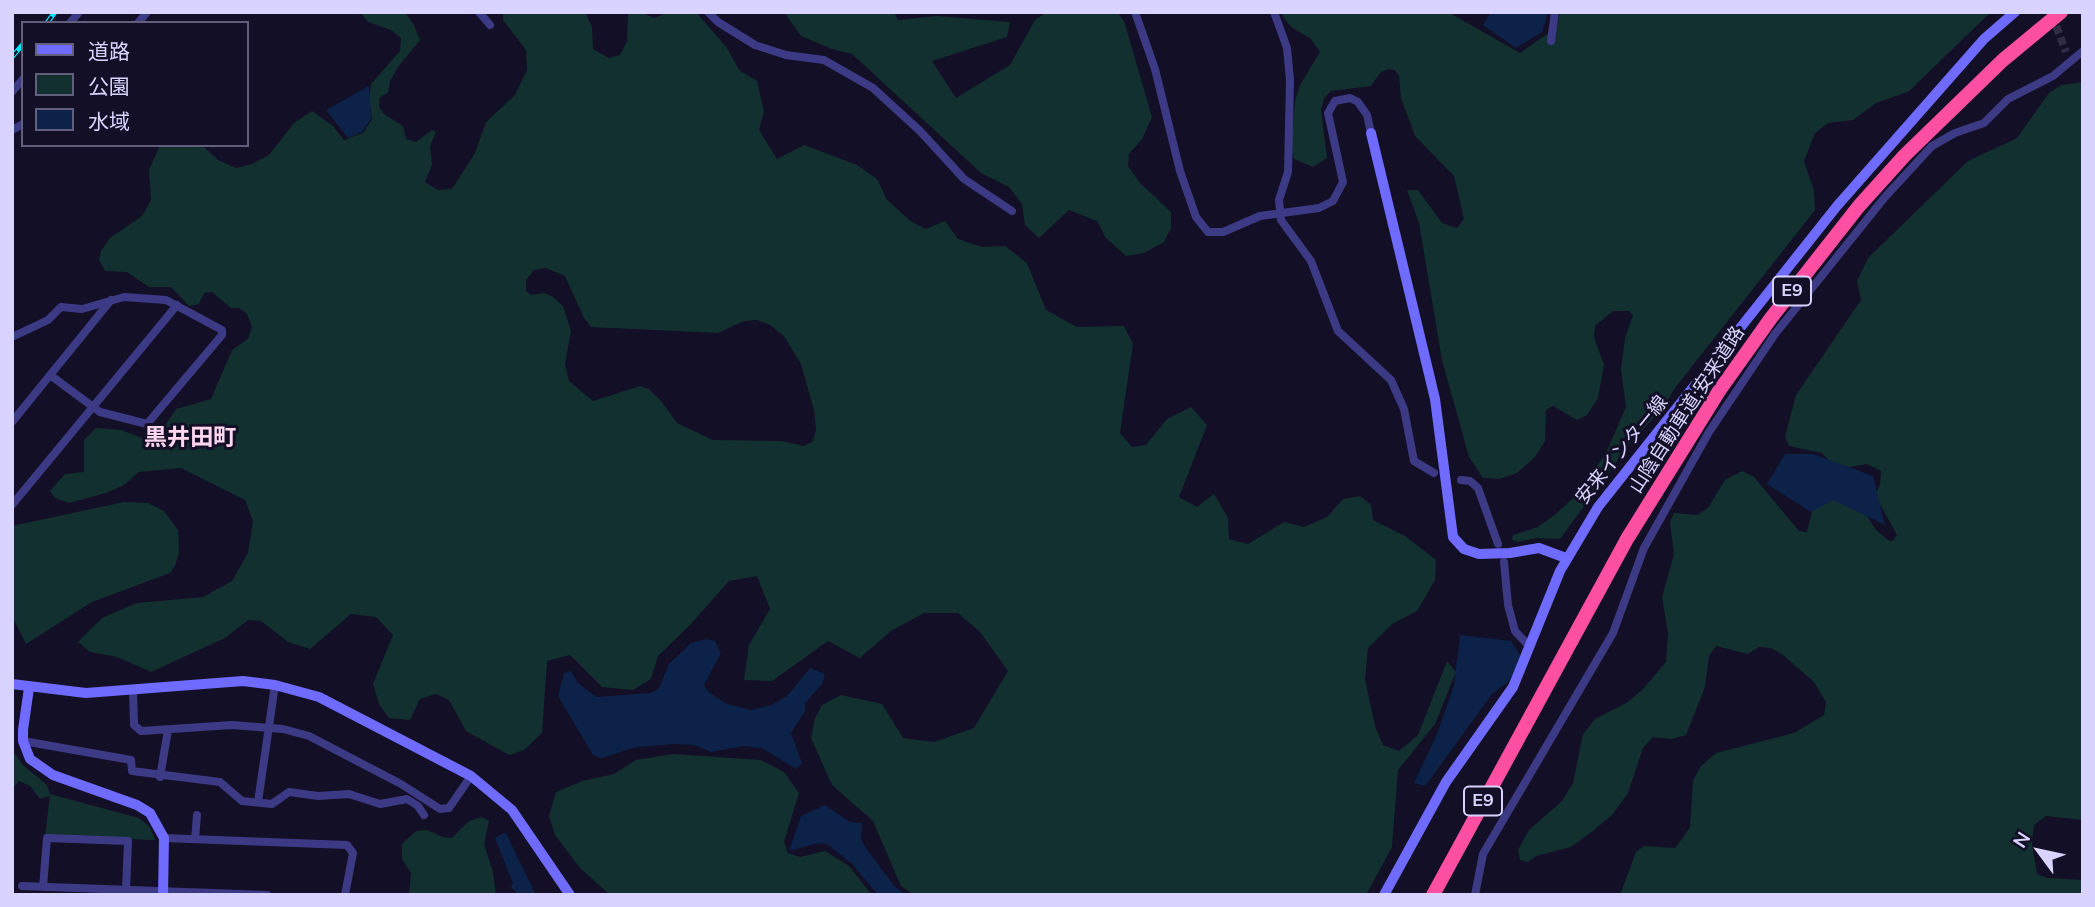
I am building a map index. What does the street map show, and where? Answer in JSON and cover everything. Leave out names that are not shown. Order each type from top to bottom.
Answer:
[{"type":"highway","name":"山陰自動車道;安来道路","points":[[1433,895],[1582,617],[1713,401],[1814,261],[1859,206],[1946,113],[2003,60],[2061,12]]},
{"type":"street","points":[[479,12],[490,25]]},
{"type":"street","points":[[708,12],[755,45],[786,55],[824,60],[873,88],[920,131],[964,178],[1012,211]]},
{"type":"street","points":[[1135,12],[1155,69],[1177,160],[1196,217],[1208,232],[1215,234],[1279,212],[1318,208],[1338,195],[1342,175],[1328,113],[1335,101],[1350,98],[1358,102],[1367,115],[1435,399],[1453,537],[1464,550],[1479,554],[1539,548],[1566,558]]},
{"type":"street","points":[[1274,12],[1287,48],[1290,80],[1288,172],[1279,200],[1279,212],[1311,261],[1338,331],[1349,344],[1378,366],[1397,391],[1414,461],[1434,473]]},
{"type":"street","points":[[1551,41],[1555,12]]},
{"type":"street","name":"安来インター線","points":[[1384,895],[1446,782],[1513,687],[1566,558],[1598,506],[1812,236],[1922,107],[1984,39],[2015,12]]},
{"type":"street","points":[[1475,895],[1483,854],[1613,633],[1644,548],[1709,432],[1775,334],[1885,197],[1933,146],[1955,133],[1984,123],[2008,99],[2053,76],[2083,51]]},
{"type":"street","points":[[2066,52],[2070,62]]},
{"type":"street","points":[[12,338],[48,320],[57,308],[82,309],[124,297],[163,299],[220,328],[222,335],[147,424],[100,412],[50,375]]},
{"type":"street","points":[[12,422],[15,412],[50,375],[111,300]]},
{"type":"street","points":[[12,505],[177,305]]},
{"type":"street","points":[[1461,480],[1470,481],[1478,488],[1498,544]]},
{"type":"street","points":[[1504,562],[1508,605],[1515,631],[1529,646]]},
{"type":"street","points":[[12,684],[86,693],[243,681],[275,685],[319,697],[471,776],[512,810],[570,895]]},
{"type":"street","points":[[258,802],[275,685]]},
{"type":"street","points":[[29,688],[23,741],[30,759],[44,771],[137,805],[150,813],[164,838],[163,893]]},
{"type":"street","points":[[133,690],[134,725],[141,731],[232,725],[269,728],[309,736],[401,784],[440,809],[449,808],[471,776]]},
{"type":"street","points":[[160,777],[168,730]]},
{"type":"street","points":[[23,741],[131,760],[132,771],[160,777],[220,782],[238,799],[272,804],[289,792],[318,796],[349,794],[380,804],[407,799],[424,815]]},
{"type":"street","points":[[195,839],[197,815]]},
{"type":"street","points":[[43,887],[47,838],[128,841],[126,891]]},
{"type":"street","points":[[164,838],[347,845],[353,853],[345,895]]},
{"type":"street","points":[[22,886],[267,895]]},
{"type":"green space","points":[[360,12],[405,12],[414,25],[420,40],[398,67],[390,81],[388,93],[380,97],[379,107],[384,114],[403,126],[406,139],[416,142],[432,130],[436,132],[430,146],[432,165],[425,182],[438,190],[452,189],[475,153],[486,122],[515,95],[527,70],[526,50],[503,20],[503,12],[585,12],[592,27],[593,49],[609,58],[620,55],[627,41],[628,12],[641,12],[654,18],[669,12],[696,12],[727,48],[739,70],[757,81],[764,111],[759,130],[777,159],[804,145],[857,165],[877,179],[887,200],[912,222],[926,229],[945,221],[958,239],[982,247],[1005,246],[1027,263],[1046,310],[1077,327],[1124,326],[1133,344],[1120,433],[1132,447],[1146,445],[1167,419],[1191,407],[1207,425],[1179,497],[1197,507],[1214,494],[1228,518],[1229,539],[1248,544],[1284,522],[1304,527],[1327,517],[1343,499],[1360,496],[1371,505],[1373,520],[1405,536],[1436,560],[1435,580],[1417,611],[1392,624],[1368,648],[1365,679],[1375,726],[1383,745],[1399,751],[1418,735],[1447,661],[1456,672],[1435,724],[1398,770],[1392,847],[1366,895],[914,895],[901,886],[873,821],[832,785],[811,738],[815,718],[822,705],[841,695],[882,704],[903,738],[934,742],[974,728],[1008,671],[980,632],[958,613],[924,613],[891,631],[860,658],[828,641],[772,681],[744,680],[749,645],[770,609],[757,576],[729,581],[658,656],[651,679],[633,690],[602,687],[570,655],[547,661],[542,733],[524,750],[509,755],[466,731],[449,700],[436,694],[420,699],[410,720],[389,718],[379,704],[373,684],[393,635],[376,617],[351,614],[310,649],[288,642],[261,621],[248,620],[225,638],[151,672],[117,657],[90,652],[78,642],[102,618],[137,603],[203,597],[232,581],[248,553],[253,521],[245,500],[181,468],[139,472],[124,485],[106,493],[69,503],[55,498],[50,491],[65,474],[84,472],[84,440],[96,428],[121,430],[150,441],[157,438],[176,409],[211,399],[232,350],[248,339],[252,327],[247,314],[239,308],[231,308],[212,292],[204,293],[199,304],[189,306],[171,287],[149,287],[127,272],[105,271],[99,260],[101,251],[110,238],[142,216],[151,200],[149,170],[159,147],[204,147],[218,160],[236,168],[252,164],[269,155],[294,123],[312,111],[333,126],[344,140],[363,133],[372,119],[369,99],[371,84],[400,51],[401,38],[391,30],[368,22]],"holes":[[[546,268],[565,276],[584,318],[591,327],[718,333],[744,321],[757,320],[770,325],[784,336],[801,364],[814,410],[816,430],[813,441],[804,446],[782,441],[713,440],[677,423],[662,402],[649,389],[640,386],[593,401],[569,381],[565,364],[571,331],[563,306],[544,293],[531,295],[526,291],[526,280],[534,270]]]},
{"type":"green space","points":[[784,12],[894,12],[898,20],[937,16],[1010,22],[1007,37],[932,61],[956,98],[1010,65],[1035,20],[1047,12],[1117,12],[1124,21],[1152,117],[1142,139],[1129,154],[1128,166],[1140,183],[1171,212],[1171,228],[1164,242],[1144,253],[1126,256],[1106,238],[1097,221],[1069,210],[1039,238],[1025,225],[1022,204],[1009,187],[981,173],[852,54],[801,36]]},
{"type":"green space","points":[[1280,12],[1448,12],[1520,53],[1557,27],[1560,12],[1991,12],[1908,92],[1876,103],[1853,120],[1828,123],[1815,133],[1804,161],[1814,191],[1815,210],[1675,388],[1664,406],[1628,446],[1560,539],[1536,538],[1518,542],[1512,540],[1513,535],[1538,527],[1557,513],[1573,498],[1605,455],[1626,407],[1621,369],[1625,338],[1633,315],[1629,311],[1613,311],[1595,326],[1594,337],[1604,365],[1598,398],[1587,415],[1577,420],[1553,406],[1546,410],[1545,441],[1535,457],[1517,473],[1500,479],[1483,478],[1469,457],[1442,360],[1419,223],[1407,190],[1418,190],[1442,223],[1457,228],[1464,219],[1454,176],[1415,136],[1401,98],[1399,76],[1395,70],[1388,69],[1380,73],[1371,86],[1331,91],[1324,98],[1321,110],[1327,158],[1313,167],[1294,159],[1291,146],[1295,101],[1300,85],[1320,52],[1311,39],[1291,27]]},
{"type":"green space","points":[[2083,82],[2083,820],[2046,816],[2034,825],[2032,844],[2037,874],[2047,878],[2083,880],[2083,895],[1620,895],[1636,852],[1644,846],[1675,848],[1690,827],[1693,781],[1700,767],[1716,753],[1794,733],[1824,715],[1826,702],[1814,682],[1783,655],[1771,648],[1759,647],[1748,654],[1716,646],[1709,656],[1705,687],[1686,735],[1671,739],[1653,737],[1643,748],[1628,793],[1612,815],[1593,831],[1571,847],[1536,856],[1528,862],[1520,860],[1518,850],[1529,830],[1562,801],[1573,783],[1583,734],[1595,719],[1628,702],[1643,689],[1666,662],[1668,633],[1662,597],[1674,554],[1670,522],[1674,513],[1697,515],[1708,508],[1725,480],[1742,471],[1754,477],[1799,531],[1807,532],[1813,507],[1833,497],[1864,511],[1876,530],[1893,541],[1897,535],[1875,495],[1880,485],[1881,471],[1867,464],[1843,468],[1831,463],[1822,453],[1789,446],[1785,437],[1796,395],[1861,300],[1857,281],[1868,258],[1968,161],[2017,138],[2049,93],[2061,85]]},
{"type":"green space","points":[[124,502],[148,503],[164,511],[178,530],[179,553],[175,566],[170,573],[92,602],[26,644],[12,616],[12,526]]},
{"type":"green space","points":[[12,750],[23,765],[47,785],[50,794],[139,818],[150,827],[155,840],[45,836],[50,796],[40,799],[30,786],[19,781],[12,789]]},
{"type":"green space","points":[[673,754],[761,760],[784,772],[799,793],[784,842],[788,853],[800,857],[825,851],[849,866],[872,895],[610,895],[580,868],[555,835],[549,816],[556,792],[582,781],[614,774],[636,760]]},
{"type":"green space","points":[[482,817],[489,821],[484,844],[493,872],[496,895],[409,895],[411,873],[402,859],[402,844],[416,831],[427,830],[452,838],[469,821]]},
{"type":"water","points":[[1491,12],[1548,12],[1542,32],[1516,48],[1483,25]]},
{"type":"water","points":[[369,86],[371,119],[362,132],[348,138],[326,110]]},
{"type":"water","points":[[1785,454],[1813,454],[1873,476],[1885,525],[1833,500],[1811,512],[1767,484]]},
{"type":"water","points":[[1460,635],[1511,641],[1521,656],[1509,681],[1492,694],[1426,785],[1421,785],[1414,783],[1438,732],[1454,685]]},
{"type":"water","points":[[707,639],[715,641],[721,653],[704,685],[708,692],[727,704],[751,710],[772,705],[788,695],[810,668],[825,674],[822,684],[805,703],[805,711],[791,733],[802,763],[796,769],[762,748],[744,746],[711,752],[694,745],[677,744],[636,747],[602,758],[593,755],[558,696],[564,673],[571,671],[578,683],[596,697],[651,693],[659,688],[669,664],[691,643]]},
{"type":"water","points":[[825,805],[850,822],[862,823],[861,839],[866,848],[895,887],[907,895],[878,895],[852,864],[827,844],[818,843],[789,851],[801,816]]},
{"type":"water","points":[[506,833],[536,895],[518,895],[511,887],[513,883],[495,838]]},
{"type":"tunnel","points":[[2052,15],[2066,52]]},
{"type":"railway","points":[[48,21],[55,12]]},
{"type":"railway","points":[[12,57],[21,46]]},
{"type":"district","name":"黒井田町","points":[[190,438]]}]
